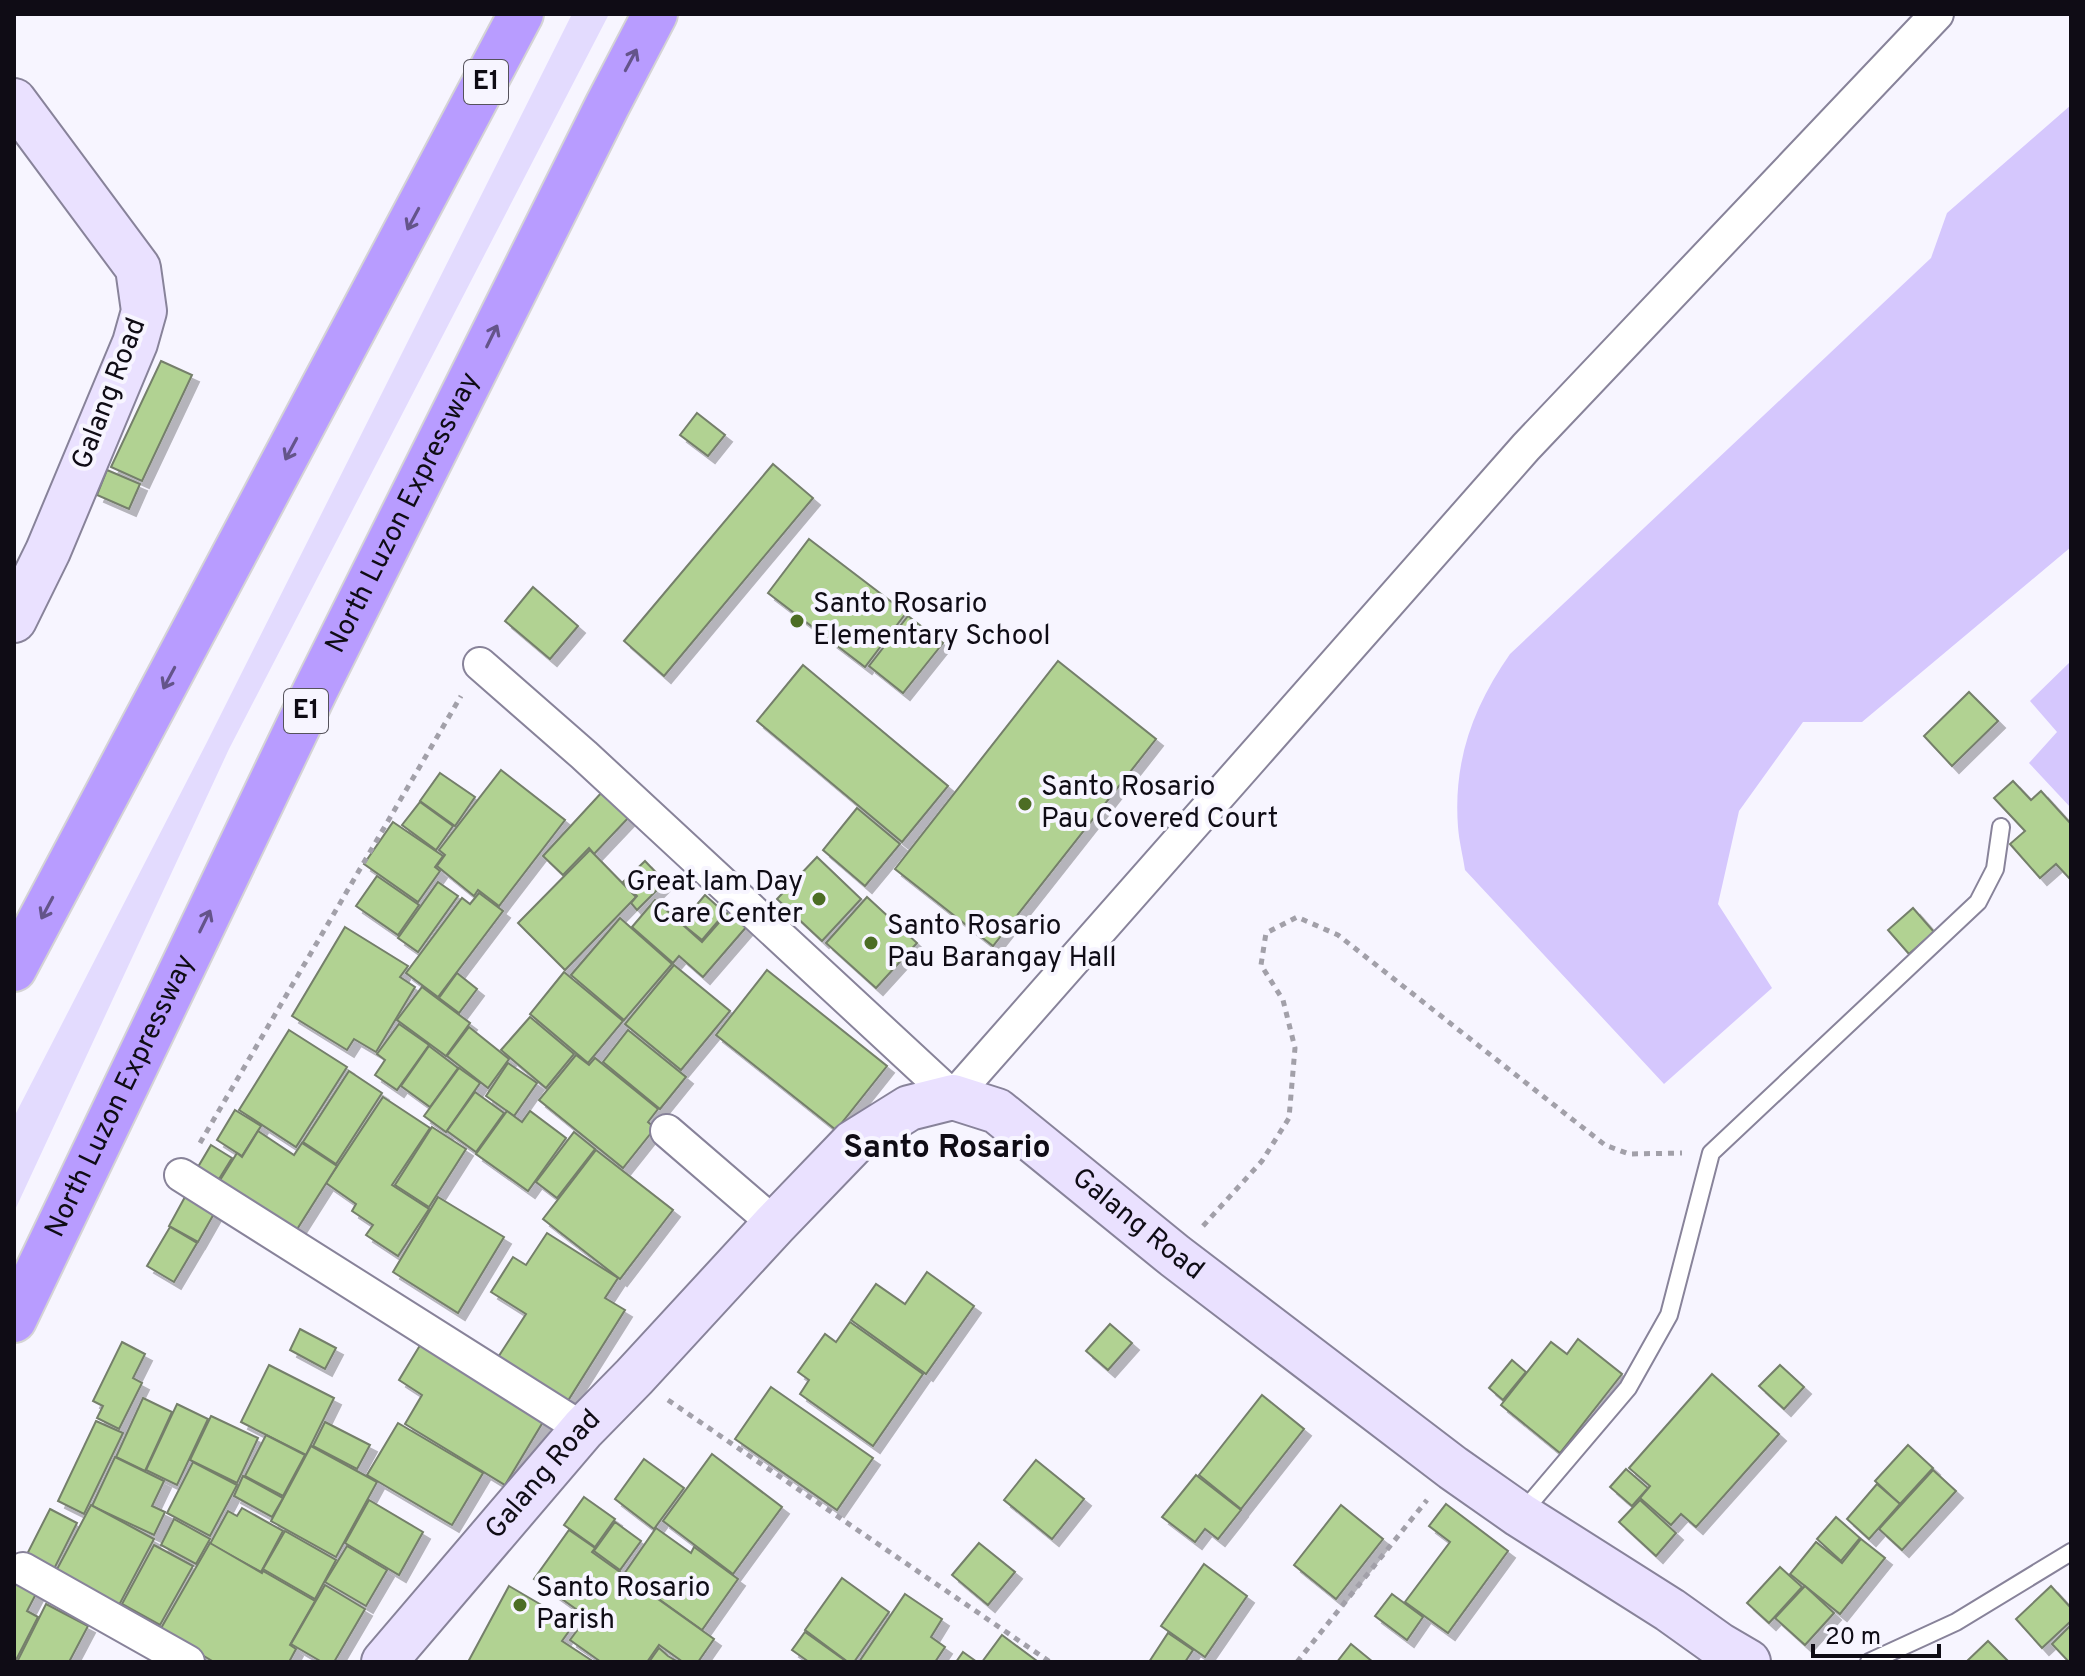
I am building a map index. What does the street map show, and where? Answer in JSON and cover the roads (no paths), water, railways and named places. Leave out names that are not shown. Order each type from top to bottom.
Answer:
[{"type":"highway","name":"E1","points":[[14,969],[521,14]]},
{"type":"highway","name":"North Luzon Expressway","points":[[14,1320],[315,691],[655,14]]},
{"type":"street","points":[[480,664],[607,776],[953,1097],[1526,447],[1937,14]]},
{"type":"street","name":"Galang Road","points":[[14,101],[138,268],[144,311],[135,343],[48,551],[14,620]]},
{"type":"street","name":"Galang Road","points":[[384,1662],[583,1429],[853,1143],[909,1108],[953,1097],[997,1111],[1175,1256],[1453,1468],[1520,1515],[1670,1610],[1724,1656]]},
{"type":"street","points":[[667,1131],[775,1224]]},
{"type":"street","points":[[181,1175],[583,1429]]},
{"type":"street","points":[[23,1569],[188,1662]]},
{"type":"lane","points":[[1520,1515],[1628,1388],[1669,1315],[1711,1153],[1978,902],[1995,869],[2001,827]]},
{"type":"lane","points":[[1869,1662],[1956,1622],[2071,1552]]},
{"type":"place","name":"Santo Rosario Elementary School","points":[[797,621]]},
{"type":"place","name":"Santo Rosario Pau Covered Court","points":[[1025,804]]},
{"type":"place","name":"Great Iam Day Care Center","points":[[819,899]]},
{"type":"place","name":"Santo Rosario Pau Barangay Hall","points":[[871,943]]},
{"type":"place","name":"Santo Rosario Parish","points":[[520,1605]]},
{"type":"district","name":"Santo Rosario","points":[[947,1149]]}]
